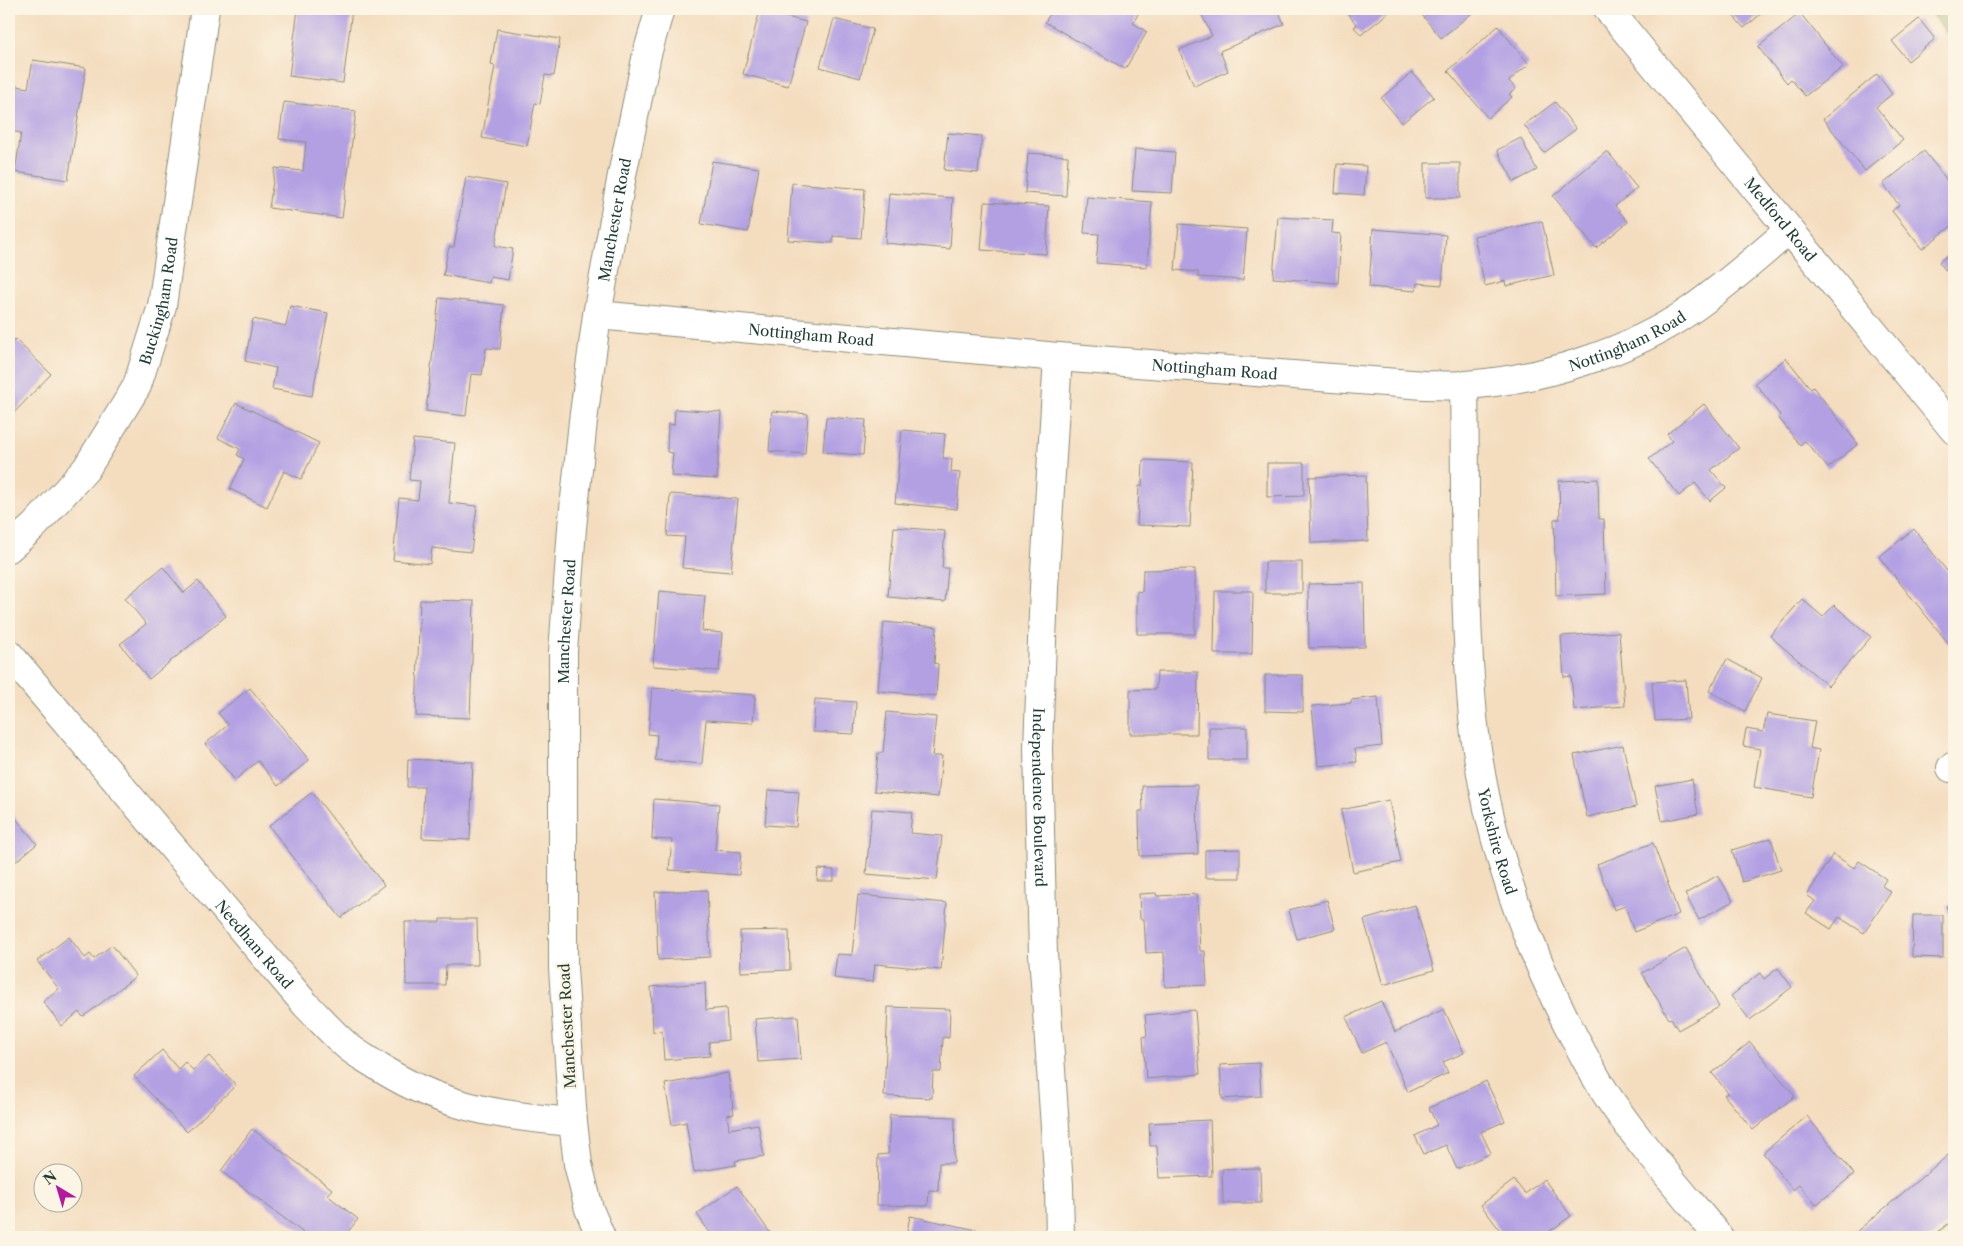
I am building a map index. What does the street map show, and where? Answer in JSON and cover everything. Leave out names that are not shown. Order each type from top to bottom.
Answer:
[{"type":"street","name":"Buckingham Road","points":[[9,548],[34,526],[86,469],[137,386],[162,306],[205,9]]},
{"type":"street","name":"Manchester Road","points":[[602,1237],[590,1209],[578,1164],[573,1122],[563,968],[563,652],[572,528],[597,315],[647,54],[660,9]]},
{"type":"street","name":"Medford Road","points":[[1608,9],[1954,430]]},
{"type":"street","name":"Nottingham Road","points":[[597,315],[1058,357],[1424,385],[1464,386],[1503,382],[1590,359],[1651,334],[1691,310],[1790,230]]},
{"type":"street","name":"Independence Boulevard","points":[[1058,357],[1044,588],[1038,748],[1043,954],[1059,1185],[1060,1237]]},
{"type":"street","name":"Yorkshire Road","points":[[1464,386],[1468,629],[1474,718],[1487,807],[1512,897],[1544,976],[1572,1034],[1610,1099],[1658,1163],[1719,1237]]},
{"type":"street","name":"Needham Road","points":[[9,654],[306,1005],[347,1046],[388,1074],[431,1096],[480,1110],[532,1119],[573,1122]]},
{"type":"green space","points":[[1927,9],[1954,9],[1954,42]]},
{"type":"building","points":[[298,9],[352,9],[343,83],[289,76]]},
{"type":"building","points":[[1053,9],[1141,9],[1133,23],[1147,32],[1125,69],[1045,22]]},
{"type":"building","points":[[1199,9],[1278,9],[1284,24],[1220,51],[1228,71],[1194,86],[1179,50],[1212,36]]},
{"type":"building","points":[[1344,9],[1386,9],[1389,12],[1361,35],[1354,27],[1357,25]]},
{"type":"building","points":[[1417,9],[1477,9],[1441,38]]},
{"type":"building","points":[[1727,9],[1767,9],[1744,28]]},
{"type":"building","points":[[760,10],[806,22],[788,86],[743,74]]},
{"type":"building","points":[[1800,13],[1843,67],[1805,96],[1791,79],[1787,83],[1758,47]]},
{"type":"building","points":[[834,19],[873,29],[860,78],[820,67]]},
{"type":"building","points":[[1919,19],[1935,39],[1908,61],[1892,41]]},
{"type":"building","points":[[1498,26],[1529,64],[1509,81],[1516,89],[1509,94],[1512,97],[1488,118],[1448,71]]},
{"type":"building","points":[[497,29],[560,39],[554,76],[545,75],[540,104],[535,103],[527,146],[482,138],[495,66],[491,65]]},
{"type":"building","points":[[33,60],[86,68],[68,180],[15,172],[21,133],[9,131],[11,85],[28,88]]},
{"type":"building","points":[[1412,72],[1434,97],[1402,123],[1381,98]]},
{"type":"building","points":[[1877,74],[1892,94],[1876,107],[1903,140],[1865,171],[1823,119]]},
{"type":"building","points":[[284,102],[356,111],[342,218],[269,208],[275,168],[303,171],[306,142],[279,139]]},
{"type":"building","points":[[1555,102],[1576,129],[1544,153],[1524,125]]},
{"type":"building","points":[[948,133],[982,136],[978,173],[944,170]]},
{"type":"building","points":[[1521,138],[1537,170],[1514,182],[1497,150]]},
{"type":"building","points":[[1135,149],[1175,152],[1172,193],[1132,191]]},
{"type":"building","points":[[1607,151],[1637,188],[1615,206],[1628,222],[1596,248],[1553,196]]},
{"type":"building","points":[[1924,151],[1954,189],[1954,224],[1922,249],[1892,211],[1899,205],[1883,184]]},
{"type":"building","points":[[1028,153],[1068,156],[1066,196],[1025,193]]},
{"type":"building","points":[[712,161],[759,168],[748,232],[701,224]]},
{"type":"building","points":[[1425,163],[1460,163],[1460,198],[1425,198]]},
{"type":"building","points":[[1337,164],[1366,166],[1364,195],[1335,193]]},
{"type":"building","points":[[466,177],[506,184],[495,246],[513,249],[508,280],[490,277],[489,283],[443,275],[449,247],[454,247]]},
{"type":"building","points":[[792,183],[865,189],[861,238],[833,236],[833,243],[788,240]]},
{"type":"building","points":[[889,193],[953,198],[950,249],[885,243]]},
{"type":"building","points":[[1087,197],[1152,202],[1147,267],[1096,263],[1099,234],[1084,233]]},
{"type":"building","points":[[985,202],[1049,206],[1046,254],[981,250]]},
{"type":"building","points":[[1278,217],[1333,220],[1332,233],[1341,234],[1338,283],[1273,278]]},
{"type":"building","points":[[1542,221],[1554,275],[1506,286],[1505,281],[1485,286],[1474,236]]},
{"type":"building","points":[[1179,224],[1247,229],[1243,280],[1198,277],[1198,272],[1175,270]]},
{"type":"building","points":[[1373,229],[1446,235],[1442,285],[1417,283],[1416,291],[1369,287]]},
{"type":"building","points":[[1954,250],[1954,281],[1939,262]]},
{"type":"building","points":[[439,298],[504,305],[500,349],[486,348],[482,375],[471,374],[466,416],[426,411]]},
{"type":"building","points":[[290,306],[328,313],[312,396],[272,389],[276,368],[245,361],[253,319],[286,326]]},
{"type":"building","points":[[15,339],[51,374],[9,418],[9,346]]},
{"type":"building","points":[[1786,358],[1811,389],[1813,387],[1858,444],[1828,468],[1805,441],[1800,445],[1755,383]]},
{"type":"building","points":[[236,403],[319,443],[301,479],[284,471],[267,507],[230,489],[244,459],[237,455],[240,449],[218,438]]},
{"type":"building","points":[[1704,404],[1739,448],[1711,470],[1726,488],[1710,501],[1695,483],[1679,496],[1649,459],[1672,441],[1667,434]]},
{"type":"building","points":[[675,409],[721,412],[717,479],[671,476],[673,453],[667,452],[668,424],[674,425]]},
{"type":"building","points":[[772,411],[808,414],[805,454],[769,451]]},
{"type":"building","points":[[826,417],[866,420],[863,455],[823,452]]},
{"type":"building","points":[[902,430],[945,434],[943,458],[952,459],[951,472],[960,473],[957,509],[895,503]]},
{"type":"building","points":[[413,439],[455,443],[449,503],[477,506],[471,552],[432,548],[430,564],[393,560],[399,498],[418,500],[420,481],[409,480]]},
{"type":"building","points":[[1143,460],[1193,462],[1190,527],[1137,525],[1139,486],[1142,486]]},
{"type":"building","points":[[1267,463],[1304,463],[1304,496],[1267,497]]},
{"type":"building","points":[[1366,475],[1368,541],[1311,543],[1309,477]]},
{"type":"building","points":[[1598,479],[1599,519],[1604,519],[1606,594],[1556,596],[1554,519],[1560,519],[1559,481]]},
{"type":"building","points":[[670,494],[738,499],[731,572],[682,568],[685,537],[667,536]]},
{"type":"building","points":[[894,527],[945,531],[942,568],[948,568],[945,602],[888,597]]},
{"type":"building","points":[[1914,529],[1954,580],[1954,639],[1949,644],[1879,557]]},
{"type":"building","points":[[1265,562],[1302,562],[1302,593],[1265,593]]},
{"type":"building","points":[[163,567],[184,593],[198,581],[226,616],[149,679],[120,644],[146,624],[125,598]]},
{"type":"building","points":[[1195,569],[1195,634],[1137,634],[1137,591],[1142,592],[1143,570]]},
{"type":"building","points":[[1364,583],[1365,647],[1309,648],[1308,584]]},
{"type":"building","points":[[659,591],[705,595],[702,631],[722,633],[719,671],[653,666]]},
{"type":"building","points":[[1215,591],[1253,591],[1252,654],[1214,654]]},
{"type":"building","points":[[1802,599],[1823,617],[1834,605],[1871,637],[1828,686],[1770,636]]},
{"type":"building","points":[[420,600],[474,601],[470,718],[416,716]]},
{"type":"building","points":[[884,622],[937,627],[934,663],[938,664],[936,696],[878,691]]},
{"type":"building","points":[[1619,632],[1625,706],[1574,710],[1571,676],[1564,677],[1561,636]]},
{"type":"building","points":[[1727,659],[1762,678],[1745,711],[1709,691]]},
{"type":"building","points":[[1157,672],[1198,672],[1197,734],[1130,734],[1130,690],[1156,689]]},
{"type":"building","points":[[1265,675],[1303,675],[1303,712],[1265,711]]},
{"type":"building","points":[[1686,680],[1689,719],[1655,721],[1652,682]]},
{"type":"building","points":[[250,688],[309,760],[278,786],[258,761],[235,780],[205,744],[228,725],[218,713]]},
{"type":"building","points":[[652,688],[755,695],[753,723],[706,720],[702,764],[655,760],[657,735],[648,734]]},
{"type":"building","points":[[1378,697],[1382,746],[1355,749],[1357,762],[1318,766],[1312,706],[1351,703],[1351,700]]},
{"type":"building","points":[[815,699],[856,702],[854,734],[813,732]]},
{"type":"building","points":[[887,712],[936,717],[932,756],[942,756],[938,797],[874,791],[878,753],[883,753]]},
{"type":"building","points":[[1767,714],[1815,721],[1810,748],[1819,750],[1811,797],[1754,787],[1760,749],[1743,746],[1746,729],[1763,732]]},
{"type":"building","points":[[1209,727],[1247,727],[1247,760],[1209,760]]},
{"type":"building","points":[[1623,745],[1636,807],[1587,817],[1574,755]]},
{"type":"building","points":[[408,759],[473,762],[470,840],[422,838],[424,787],[407,787]]},
{"type":"building","points":[[1692,779],[1698,814],[1662,821],[1655,786]]},
{"type":"building","points":[[1197,785],[1198,854],[1140,856],[1139,811],[1143,811],[1142,786]]},
{"type":"building","points":[[768,790],[799,792],[796,827],[765,825]]},
{"type":"building","points":[[312,792],[384,885],[341,918],[269,826]]},
{"type":"building","points":[[654,799],[719,804],[715,850],[741,852],[739,875],[669,870],[672,840],[652,839]]},
{"type":"building","points":[[1389,800],[1401,862],[1353,872],[1341,810]]},
{"type":"building","points":[[872,809],[912,812],[910,833],[942,836],[937,880],[866,874]]},
{"type":"building","points":[[9,810],[37,844],[9,867]]},
{"type":"building","points":[[1771,838],[1781,870],[1742,882],[1732,850]]},
{"type":"building","points":[[1653,843],[1679,914],[1634,932],[1625,906],[1614,910],[1597,864]]},
{"type":"building","points":[[1240,849],[1240,878],[1205,878],[1205,850]]},
{"type":"building","points":[[1833,854],[1854,868],[1859,861],[1886,879],[1882,886],[1891,892],[1864,933],[1839,917],[1831,929],[1806,913],[1815,901],[1807,895]]},
{"type":"building","points":[[818,869],[834,870],[834,881],[817,881]]},
{"type":"building","points":[[1718,875],[1733,901],[1699,920],[1685,894]]},
{"type":"building","points":[[707,890],[710,957],[658,960],[655,892]]},
{"type":"building","points":[[1156,893],[1157,896],[1197,894],[1200,951],[1205,951],[1207,985],[1165,987],[1164,952],[1146,953],[1144,919],[1140,919],[1139,894]]},
{"type":"building","points":[[858,895],[947,903],[941,970],[875,964],[873,982],[834,978],[837,954],[852,955]]},
{"type":"building","points":[[1327,900],[1335,929],[1297,939],[1289,910]]},
{"type":"building","points":[[1954,902],[1954,926],[1946,906]]},
{"type":"building","points":[[1415,905],[1434,970],[1383,985],[1364,920]]},
{"type":"building","points":[[1913,915],[1943,915],[1943,958],[1912,957]]},
{"type":"building","points":[[440,919],[477,919],[478,965],[446,965],[445,985],[406,985],[405,922],[440,922]]},
{"type":"building","points":[[789,930],[790,970],[741,972],[740,931]]},
{"type":"building","points":[[69,937],[85,958],[90,954],[94,959],[112,945],[136,976],[83,1017],[79,1012],[62,1026],[43,1002],[59,989],[37,961]]},
{"type":"building","points":[[1686,948],[1719,1007],[1678,1030],[1671,1018],[1669,1019],[1642,973]]},
{"type":"building","points":[[1778,968],[1792,987],[1750,1020],[1731,996],[1760,973],[1764,979]]},
{"type":"building","points":[[705,983],[706,1010],[726,1008],[728,1040],[709,1042],[710,1056],[664,1060],[662,1031],[653,1032],[651,987]]},
{"type":"building","points":[[1381,1001],[1395,1032],[1444,1009],[1464,1053],[1443,1062],[1448,1073],[1408,1092],[1386,1042],[1362,1053],[1346,1017]]},
{"type":"building","points":[[888,1007],[950,1009],[949,1038],[943,1037],[941,1072],[933,1072],[932,1098],[884,1096]]},
{"type":"building","points":[[1195,1010],[1200,1074],[1146,1079],[1143,1037],[1147,1036],[1145,1015]]},
{"type":"building","points":[[798,1016],[801,1059],[758,1062],[755,1019]]},
{"type":"building","points":[[1750,1042],[1795,1096],[1753,1130],[1724,1095],[1728,1093],[1712,1073]]},
{"type":"building","points":[[162,1050],[178,1069],[185,1062],[193,1070],[209,1056],[236,1085],[187,1132],[134,1076]]},
{"type":"building","points":[[1259,1063],[1261,1096],[1222,1099],[1220,1065]]},
{"type":"building","points":[[728,1073],[734,1114],[727,1115],[729,1129],[758,1124],[764,1156],[735,1161],[736,1165],[694,1172],[686,1122],[672,1125],[665,1084]]},
{"type":"building","points":[[1486,1081],[1505,1121],[1481,1132],[1491,1153],[1457,1169],[1446,1145],[1424,1154],[1415,1136],[1437,1125],[1429,1108]]},
{"type":"building","points":[[890,1115],[955,1117],[954,1163],[939,1163],[938,1191],[929,1190],[928,1206],[877,1205],[878,1155],[888,1154]]},
{"type":"building","points":[[1807,1116],[1854,1174],[1816,1205],[1799,1185],[1793,1190],[1763,1153]]},
{"type":"building","points":[[1210,1120],[1212,1176],[1159,1178],[1157,1146],[1150,1146],[1149,1123]]},
{"type":"building","points":[[252,1129],[332,1189],[327,1195],[358,1219],[344,1237],[309,1237],[221,1171]]},
{"type":"building","points":[[1953,1151],[1954,1219],[1932,1237],[1850,1237]]},
{"type":"building","points":[[1260,1168],[1261,1203],[1223,1203],[1222,1169]]},
{"type":"building","points":[[1544,1179],[1571,1216],[1546,1234],[1547,1237],[1505,1237],[1481,1205],[1514,1180],[1525,1194]]},
{"type":"building","points":[[737,1186],[773,1237],[708,1237],[706,1235],[710,1233],[697,1214]]},
{"type":"building","points":[[910,1216],[977,1230],[976,1237],[906,1237]]}]
